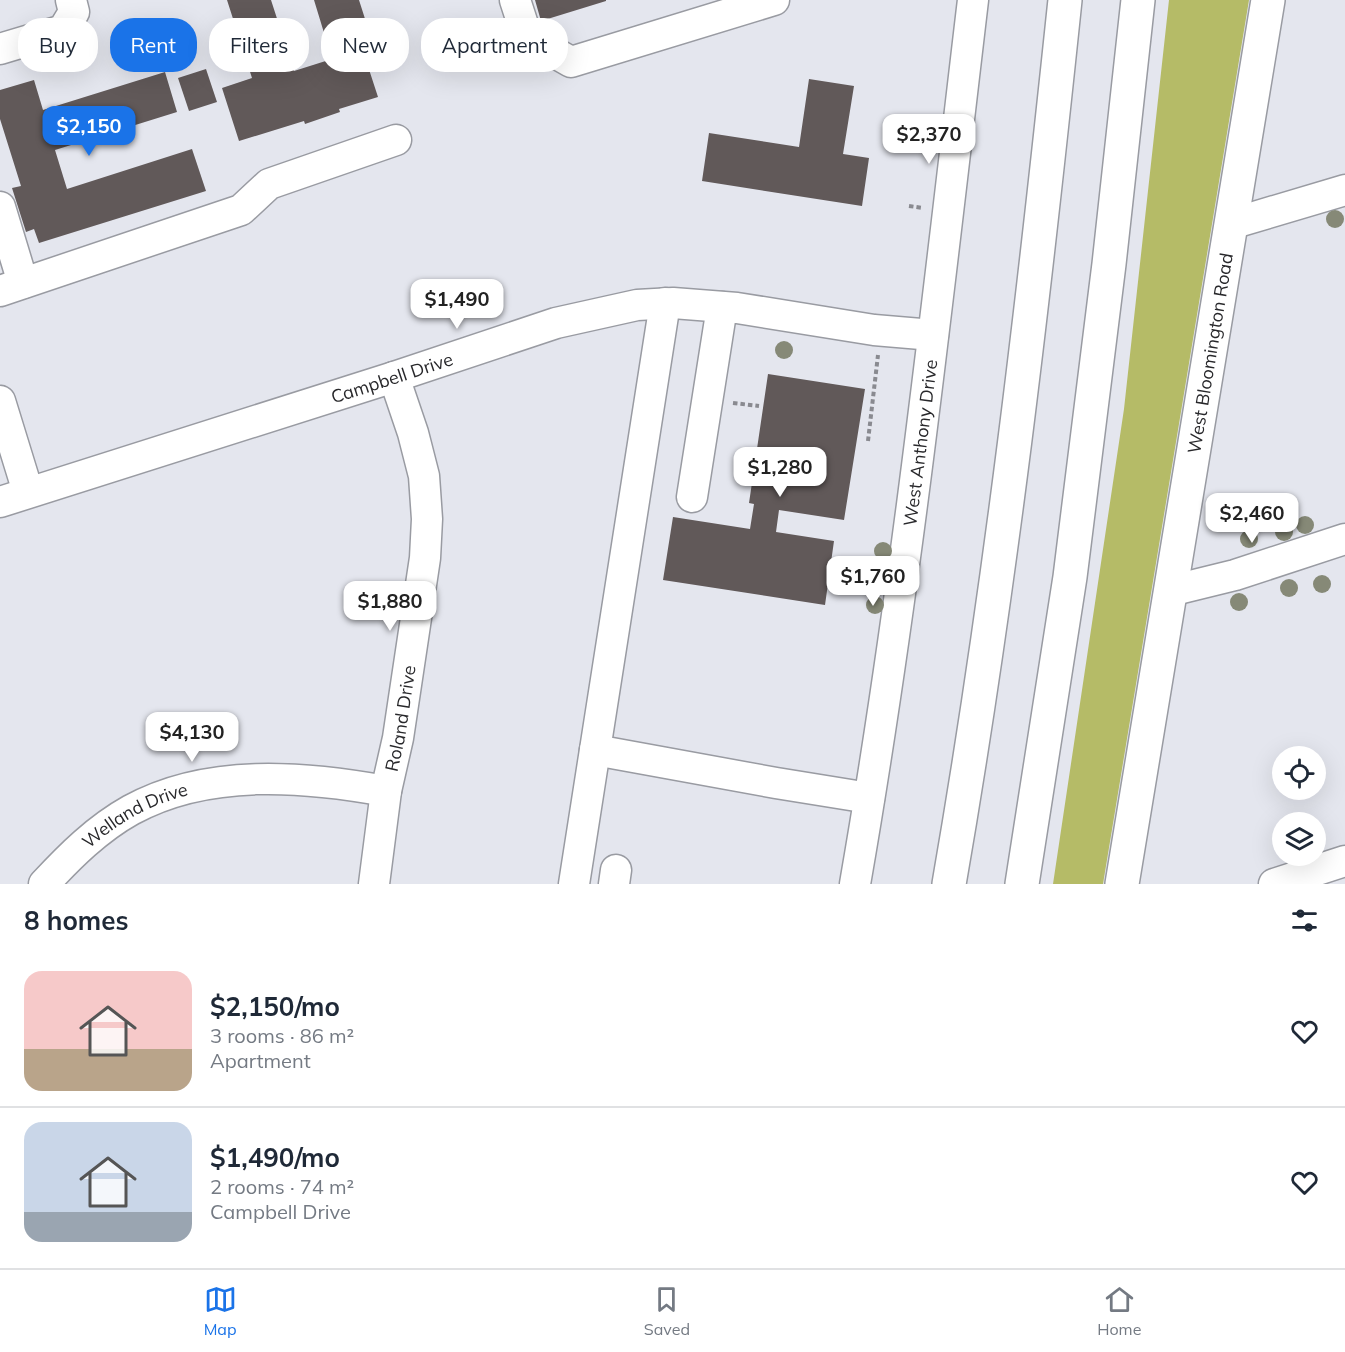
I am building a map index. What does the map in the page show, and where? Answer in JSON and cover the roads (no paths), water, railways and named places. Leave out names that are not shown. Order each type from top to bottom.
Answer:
[{"type":"main road","points":[[949,884],[999,561],[1040,245],[1065,0]]},
{"type":"main road","points":[[1022,884],[1070,577],[1110,264],[1138,0]]},
{"type":"main road","name":"West Bloomington Road","points":[[1122,884],[1268,0]]},
{"type":"street","points":[[0,49],[63,30],[74,12],[71,0]]},
{"type":"street","points":[[515,0],[527,37],[571,62],[774,0]]},
{"type":"street","name":"West Anthony Drive","points":[[855,884],[903,572],[973,0]]},
{"type":"street","points":[[0,207],[11,287],[241,210],[269,184],[396,140]]},
{"type":"street","points":[[1231,224],[1345,190]]},
{"type":"street","points":[[574,884],[665,303]]},
{"type":"street","name":"Campbell Drive","points":[[0,502],[592,313],[637,305],[665,303],[722,307],[881,331],[933,335]]},
{"type":"street","points":[[692,497],[722,307]]},
{"type":"street","name":"Roland Drive","points":[[374,884],[386,791],[400,726],[425,558],[427,519],[424,476],[413,433],[394,377]]},
{"type":"street","points":[[0,401],[28,492]]},
{"type":"street","points":[[1170,591],[1235,575],[1345,539]]},
{"type":"street","points":[[596,750],[869,798]]},
{"type":"street","name":"Welland Drive","points":[[44,884],[94,835],[131,810],[194,787],[239,780],[298,779],[342,783],[386,791]]},
{"type":"street","points":[[1274,884],[1345,861]]}]
